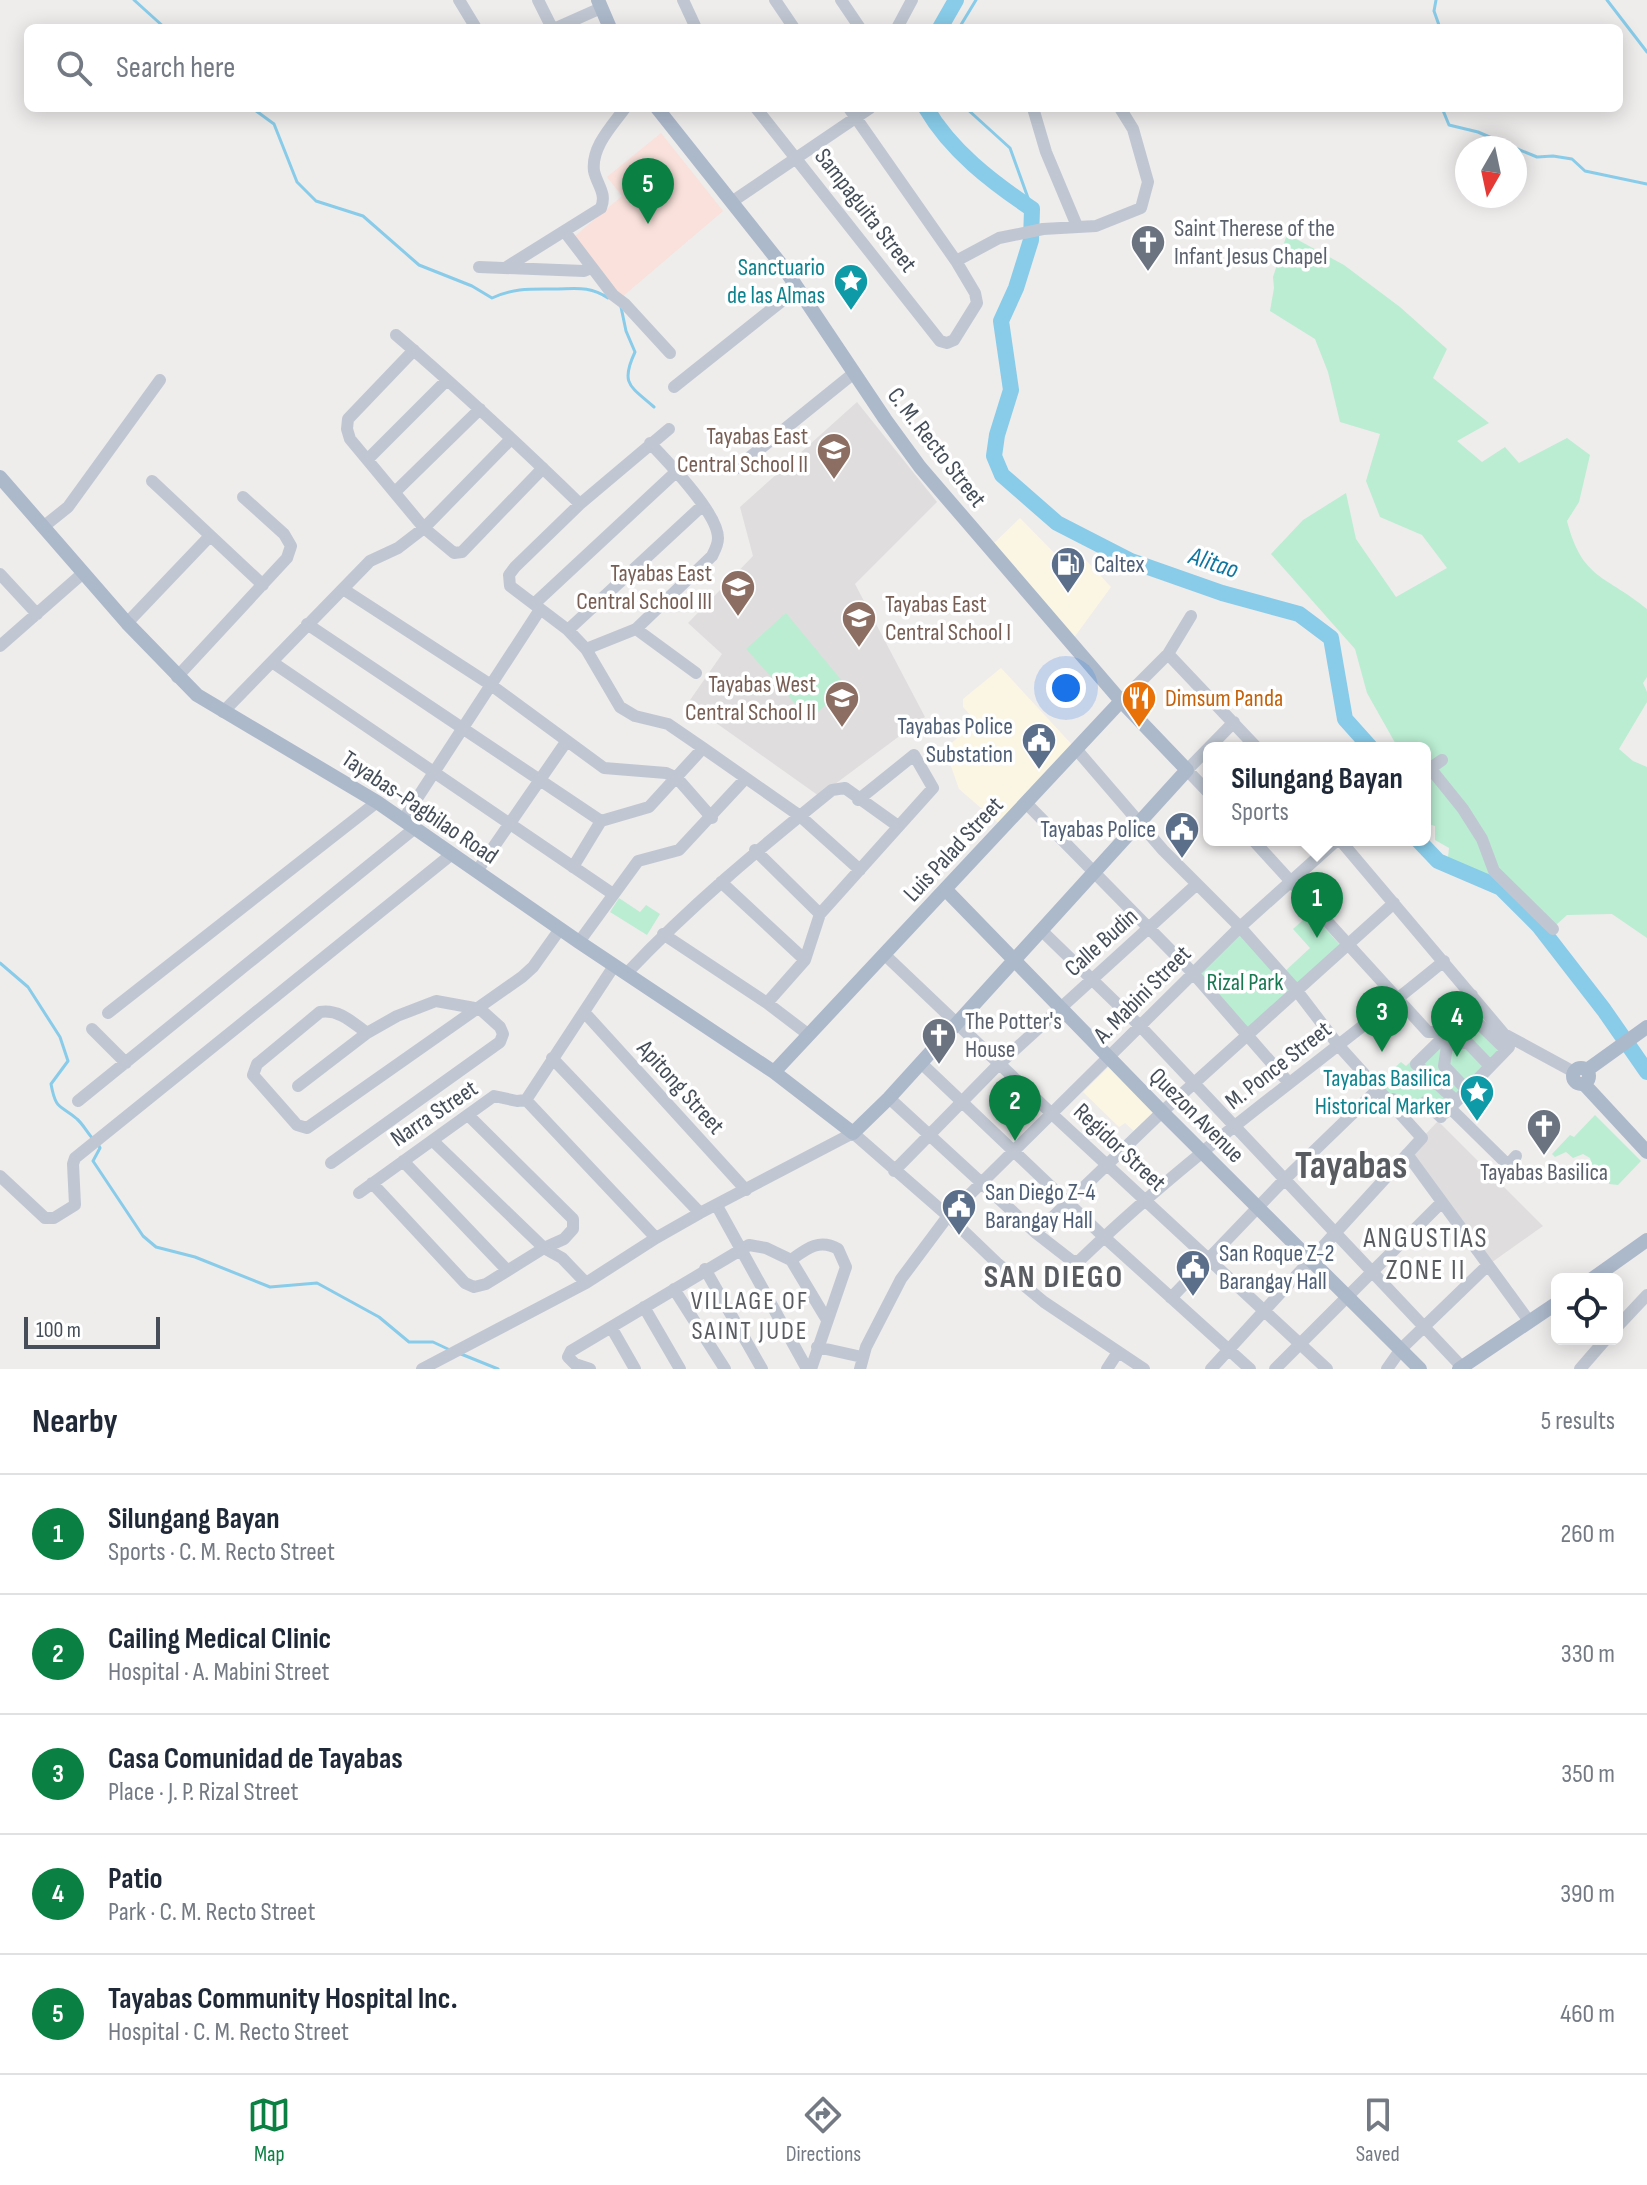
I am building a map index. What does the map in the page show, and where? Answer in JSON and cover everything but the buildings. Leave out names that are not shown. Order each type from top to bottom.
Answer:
[{"type":"main road","points":[[599,4],[608,24]]},
{"type":"main road","name":"C. M. Recto Street","points":[[660,112],[784,268],[920,467],[1121,701],[1187,770]]},
{"type":"main road","name":"Tayabas-Pagbilao Road","points":[[0,477],[82,574],[197,695],[377,802],[774,1072],[853,1133]]},
{"type":"main road","name":"Luis Palad Street","points":[[774,1072],[1121,701]]},
{"type":"main road","points":[[853,1133],[889,1098],[1187,770]]},
{"type":"main road","name":"Quezon Avenue","points":[[946,890],[1162,1112],[1420,1369]]},
{"type":"main road","points":[[1647,1027],[1582,1075],[1647,1152]]},
{"type":"main road","points":[[1600,1273],[1647,1240]]},
{"type":"main road","points":[[1460,1368],[1551,1307]]},
{"type":"street","points":[[459,0],[474,24]]},
{"type":"street","points":[[538,0],[552,24]]},
{"type":"street","points":[[683,0],[694,24]]},
{"type":"street","points":[[775,0],[791,24]]},
{"type":"street","points":[[841,0],[857,24]]},
{"type":"street","points":[[899,24],[907,3]]},
{"type":"street","points":[[562,24],[599,4]]},
{"type":"street","points":[[505,268],[601,208],[604,200],[594,171],[596,152],[622,112]]},
{"type":"street","name":"Sampaguita Street","points":[[759,112],[940,341],[947,343],[954,340],[977,303],[975,293],[956,261]]},
{"type":"street","points":[[1034,112],[1046,152],[1077,226]]},
{"type":"street","points":[[733,201],[798,158],[852,113],[956,261],[999,238],[1043,229],[1096,226],[1141,208],[1148,182],[1133,129],[1122,112]]},
{"type":"street","points":[[565,232],[613,295],[670,353]]},
{"type":"street","points":[[479,267],[584,271],[591,268]]},
{"type":"street","points":[[674,387],[797,289]]},
{"type":"street","points":[[396,335],[580,504]]},
{"type":"street","points":[[414,350],[348,419],[347,429],[350,439],[424,528],[454,553],[462,552],[543,468]]},
{"type":"street","points":[[735,469],[854,373]]},
{"type":"street","points":[[43,527],[68,507],[160,380]]},
{"type":"street","points":[[368,459],[447,380]]},
{"type":"street","points":[[395,492],[480,409]]},
{"type":"street","points":[[669,429],[580,504],[509,575],[510,586],[568,630],[586,649],[620,707],[635,716],[668,724],[800,816],[860,870]]},
{"type":"street","points":[[223,712],[370,561],[398,548],[424,528],[510,440]]},
{"type":"street","points":[[586,649],[636,629],[712,556],[718,542],[717,529],[703,505],[650,443]]},
{"type":"street","points":[[78,1101],[409,824],[434,773],[537,607],[677,471]]},
{"type":"street","points":[[152,481],[263,585]]},
{"type":"street","points":[[177,677],[287,558],[291,546],[284,534],[243,497]]},
{"type":"street","points":[[568,630],[703,505]]},
{"type":"street","points":[[127,623],[210,536]]},
{"type":"street","points":[[0,574],[37,614]]},
{"type":"street","points":[[0,646],[82,574]]},
{"type":"street","points":[[343,589],[491,685],[604,768],[666,773],[677,778],[712,818]]},
{"type":"street","name":"Luis Palad Street","points":[[1121,701],[1168,654],[1191,616]]},
{"type":"street","points":[[307,624],[601,821]]},
{"type":"street","points":[[636,629],[696,673]]},
{"type":"street","points":[[1168,654],[1252,742]]},
{"type":"street","points":[[272,662],[613,894]]},
{"type":"street","points":[[1214,742],[1234,722]]},
{"type":"street","points":[[477,871],[566,742]]},
{"type":"street","points":[[573,867],[601,821],[649,807],[703,748]]},
{"type":"street","points":[[1076,749],[1138,822],[1297,991],[1339,1046],[1422,1138],[1309,1258],[1211,1369]]},
{"type":"street","points":[[1187,770],[1203,754]]},
{"type":"street","points":[[767,1003],[805,960],[820,914],[933,788],[917,757],[911,756],[858,800]]},
{"type":"street","points":[[1431,768],[1442,760]]},
{"type":"street","name":"C. M. Recto Street","points":[[1187,770],[1203,787]]},
{"type":"street","points":[[1431,773],[1463,809],[1482,839],[1494,871],[1553,929]]},
{"type":"street","points":[[579,942],[638,861],[679,850],[745,779]]},
{"type":"street","points":[[656,1238],[526,1100],[584,1012],[621,970],[755,850],[832,790],[845,788],[898,826]]},
{"type":"street","points":[[108,1013],[377,802]]},
{"type":"street","points":[[1026,803],[1193,973],[1289,1083]]},
{"type":"street","points":[[1258,846],[1428,1032],[1438,1038],[1467,1042],[1490,1066]]},
{"type":"street","name":"A. Mabini Street","points":[[861,1363],[901,1279],[948,1216],[1240,927],[1331,846]]},
{"type":"street","points":[[1343,846],[1444,961],[1504,1034],[1510,1046]]},
{"type":"street","points":[[755,850],[820,914]]},
{"type":"street","points":[[0,1176],[45,1218],[54,1218],[75,1205],[75,1158],[452,854]]},
{"type":"street","points":[[721,882],[805,960]]},
{"type":"street","name":"Calle Budin","points":[[894,1171],[999,1064],[1197,884]]},
{"type":"street","points":[[889,1098],[1036,1233],[1162,1112],[1394,903]]},
{"type":"street","points":[[367,1033],[340,1014],[320,1012],[257,1064],[253,1075],[297,1125],[307,1128],[480,1009],[533,967],[560,929]]},
{"type":"street","points":[[1041,930],[1141,1027],[1426,1327],[1460,1368]]},
{"type":"street","points":[[663,934],[767,1003],[809,1035]]},
{"type":"street","name":"Regidor Street","points":[[885,955],[1327,1369]]},
{"type":"street","name":"M. Ponce Street","points":[[1036,1233],[1075,1262],[1079,1261],[1103,1236],[1203,1152],[1444,961]]},
{"type":"street","points":[[1472,995],[1416,1064],[1448,1110],[1508,1165],[1516,1156]]},
{"type":"street","points":[[298,1086],[367,1033],[397,1016],[436,1001],[480,1009],[500,1027],[503,1034],[500,1042],[331,1163]]},
{"type":"street","name":"Apitong Street","points":[[584,1012],[746,1190]]},
{"type":"street","points":[[1438,1038],[1468,1013],[1510,1046],[1538,1051],[1582,1075]]},
{"type":"street","points":[[92,1029],[126,1063]]},
{"type":"street","points":[[1438,1038],[1444,1066],[1467,1090]]},
{"type":"street","points":[[1448,1110],[1510,1046]]},
{"type":"street","points":[[552,1058],[700,1213]]},
{"type":"street","points":[[921,1063],[1103,1236],[1250,1369]]},
{"type":"street","points":[[1378,1088],[1404,1109],[1421,1106],[1448,1110]]},
{"type":"street","points":[[1171,1298],[1378,1088]]},
{"type":"street","name":"Narra Street","points":[[359,1193],[494,1096],[526,1100]]},
{"type":"street","points":[[372,1183],[465,1283],[474,1287],[486,1284],[564,1239],[573,1229],[573,1219],[469,1116]]},
{"type":"street","points":[[422,1369],[586,1283],[700,1213],[853,1133],[1044,1302],[1144,1369]]},
{"type":"street","points":[[433,1141],[544,1248],[562,1258],[586,1283]]},
{"type":"street","points":[[1407,1154],[1529,1321]]},
{"type":"street","points":[[403,1161],[507,1270]]},
{"type":"street","points":[[1275,1369],[1442,1202]]},
{"type":"street","points":[[717,1206],[809,1369]]},
{"type":"street","points":[[590,1369],[575,1364],[568,1357],[571,1351],[740,1248],[758,1245],[791,1260],[827,1320]]},
{"type":"street","points":[[791,1260],[811,1246],[831,1245],[844,1258],[844,1275],[809,1369]]},
{"type":"street","points":[[1387,1369],[1401,1349],[1488,1265]]},
{"type":"street","points":[[705,1269],[762,1369]]},
{"type":"street","points":[[674,1289],[725,1369]]},
{"type":"street","points":[[1623,1321],[1647,1295]]},
{"type":"street","points":[[644,1307],[680,1369]]},
{"type":"street","points":[[611,1327],[635,1369]]},
{"type":"street","points":[[1580,1369],[1597,1345]]},
{"type":"street","points":[[817,1347],[861,1363]]},
{"type":"street","points":[[1107,1369],[1118,1352]]},
{"type":"shaded area","points":[[661,133],[723,211],[622,297],[574,237],[622,196],[607,177]]},
{"type":"shaded area","points":[[857,402],[937,502],[855,584],[925,717],[819,796],[688,703],[722,654],[688,623],[753,556],[740,507]]},
{"type":"shaded area","points":[[1020,518],[1067,566],[1081,555],[1111,587],[1073,639],[991,546]]},
{"type":"shaded area","points":[[1001,668],[1076,749],[1004,828],[959,789],[945,749],[976,721],[963,707],[963,699]]},
{"type":"shaded area","points":[[1111,1065],[1156,1112],[1135,1132],[1125,1123],[1119,1127],[1083,1092]]},
{"type":"shaded area","points":[[1438,1121],[1543,1226],[1488,1265],[1407,1154]]},
{"type":"green space","points":[[1287,234],[1344,265],[1400,307],[1447,349],[1433,378],[1489,423],[1457,441],[1482,462],[1505,447],[1519,463],[1567,438],[1590,455],[1579,502],[1567,521],[1573,540],[1588,566],[1647,609],[1647,677],[1643,683],[1647,702],[1619,749],[1633,761],[1647,767],[1647,938],[1612,914],[1567,915],[1546,934],[1501,888],[1470,875],[1459,863],[1450,861],[1449,848],[1435,840],[1435,826],[1431,825],[1431,742],[1395,742],[1367,693],[1355,649],[1271,554],[1303,520],[1346,493],[1356,539],[1396,597],[1447,568],[1422,535],[1380,517],[1366,481],[1380,434],[1340,422],[1328,372],[1315,339],[1270,311],[1273,277]]},
{"type":"green space","points":[[786,613],[847,687],[809,719],[746,649]]},
{"type":"green space","points":[[619,898],[640,912],[646,905],[660,914],[647,935],[610,912]]},
{"type":"green space","name":"Rizal Park","points":[[1311,913],[1342,947],[1247,1035],[1193,973],[1240,927],[1282,974],[1310,948],[1293,929]]},
{"type":"green space","points":[[1469,1005],[1508,1048],[1450,1108],[1445,1104],[1430,1115],[1409,1117],[1375,1085],[1401,1062],[1406,1066]]},
{"type":"green space","points":[[1595,1115],[1641,1161],[1618,1185],[1609,1184],[1608,1169],[1594,1171],[1590,1158],[1583,1154],[1573,1158],[1566,1152],[1555,1157],[1552,1154]]},
{"type":"waterway","points":[[134,0],[161,24]]},
{"type":"waterway","points":[[942,24],[956,0]]},
{"type":"waterway","points":[[961,24],[976,0]]},
{"type":"waterway","points":[[1436,0],[1434,11],[1439,24]]},
{"type":"waterway","points":[[1607,0],[1647,52]]},
{"type":"waterway","points":[[258,112],[274,124],[297,182],[316,201],[363,216],[419,265],[472,286],[492,298],[522,290],[575,288],[588,289],[608,298]]},
{"type":"waterway","name":"Alitao","points":[[928,112],[960,152],[1032,209],[1031,240],[1016,288],[1001,321],[1011,390],[994,456],[1002,475],[1057,523],[1131,561],[1222,593],[1299,614],[1331,638],[1345,719],[1366,742]]},
{"type":"waterway","points":[[970,112],[1010,148],[1032,209]]},
{"type":"waterway","points":[[1444,112],[1449,125],[1487,136]]},
{"type":"waterway","points":[[1527,153],[1537,157],[1572,159],[1585,171],[1647,184]]},
{"type":"waterway","points":[[621,307],[635,352],[628,378],[633,389],[654,407]]},
{"type":"waterway","name":"Alitao","points":[[1424,846],[1438,861],[1501,888],[1539,926],[1647,1072]]},
{"type":"waterway","points":[[0,963],[28,987],[60,1037],[68,1061],[51,1084],[55,1099],[94,1140]]},
{"type":"waterway","points":[[99,1146],[93,1161],[143,1236],[156,1247],[195,1257],[270,1287],[317,1283],[379,1317],[409,1342],[433,1342],[450,1350]]},
{"type":"waterway","points":[[461,1354],[498,1369]]},
{"type":"place","name":"Tayabas Community Hospital Inc.","points":[[648,224]]},
{"type":"place","name":"Saint Therese of the Infant Jesus Chapel","points":[[1148,273]]},
{"type":"place","name":"Sanctuario de las Almas","points":[[851,312]]},
{"type":"place","name":"Tayabas East Central School II","points":[[834,481]]},
{"type":"place","name":"Caltex","points":[[1068,595]]},
{"type":"place","name":"Tayabas East Central School III","points":[[738,618]]},
{"type":"place","name":"Tayabas East Central School I","points":[[859,649]]},
{"type":"place","name":"Tayabas West Central School II","points":[[842,729]]},
{"type":"place","name":"Dimsum Panda","points":[[1139,729]]},
{"type":"place","name":"Tayabas Police Substation","points":[[1039,771]]},
{"type":"place","name":"Tayabas Police","points":[[1182,860]]},
{"type":"place","name":"Silungang Bayan","points":[[1317,938]]},
{"type":"place","name":"Casa Comunidad de Tayabas","points":[[1382,1052]]},
{"type":"place","name":"Patio","points":[[1457,1057]]},
{"type":"place","name":"The Potter's House","points":[[939,1066]]},
{"type":"place","name":"Tayabas Basilica Historical Marker","points":[[1477,1123]]},
{"type":"place","name":"Cailing Medical Clinic","points":[[1015,1141]]},
{"type":"place","name":"Tayabas Basilica","points":[[1544,1157]]},
{"type":"place","name":"San Diego Z-4 Barangay Hall","points":[[959,1237]]},
{"type":"place","name":"San Roque Z-2 Barangay Hall","points":[[1193,1298]]},
{"type":"district","name":"Tayabas","points":[[1351,1164]]},
{"type":"district","name":"ANGUSTIAS ZONE II","points":[[1426,1253]]},
{"type":"district","name":"SAN DIEGO","points":[[1054,1276]]},
{"type":"district","name":"VILLAGE OF SAINT JUDE","points":[[750,1315]]}]
